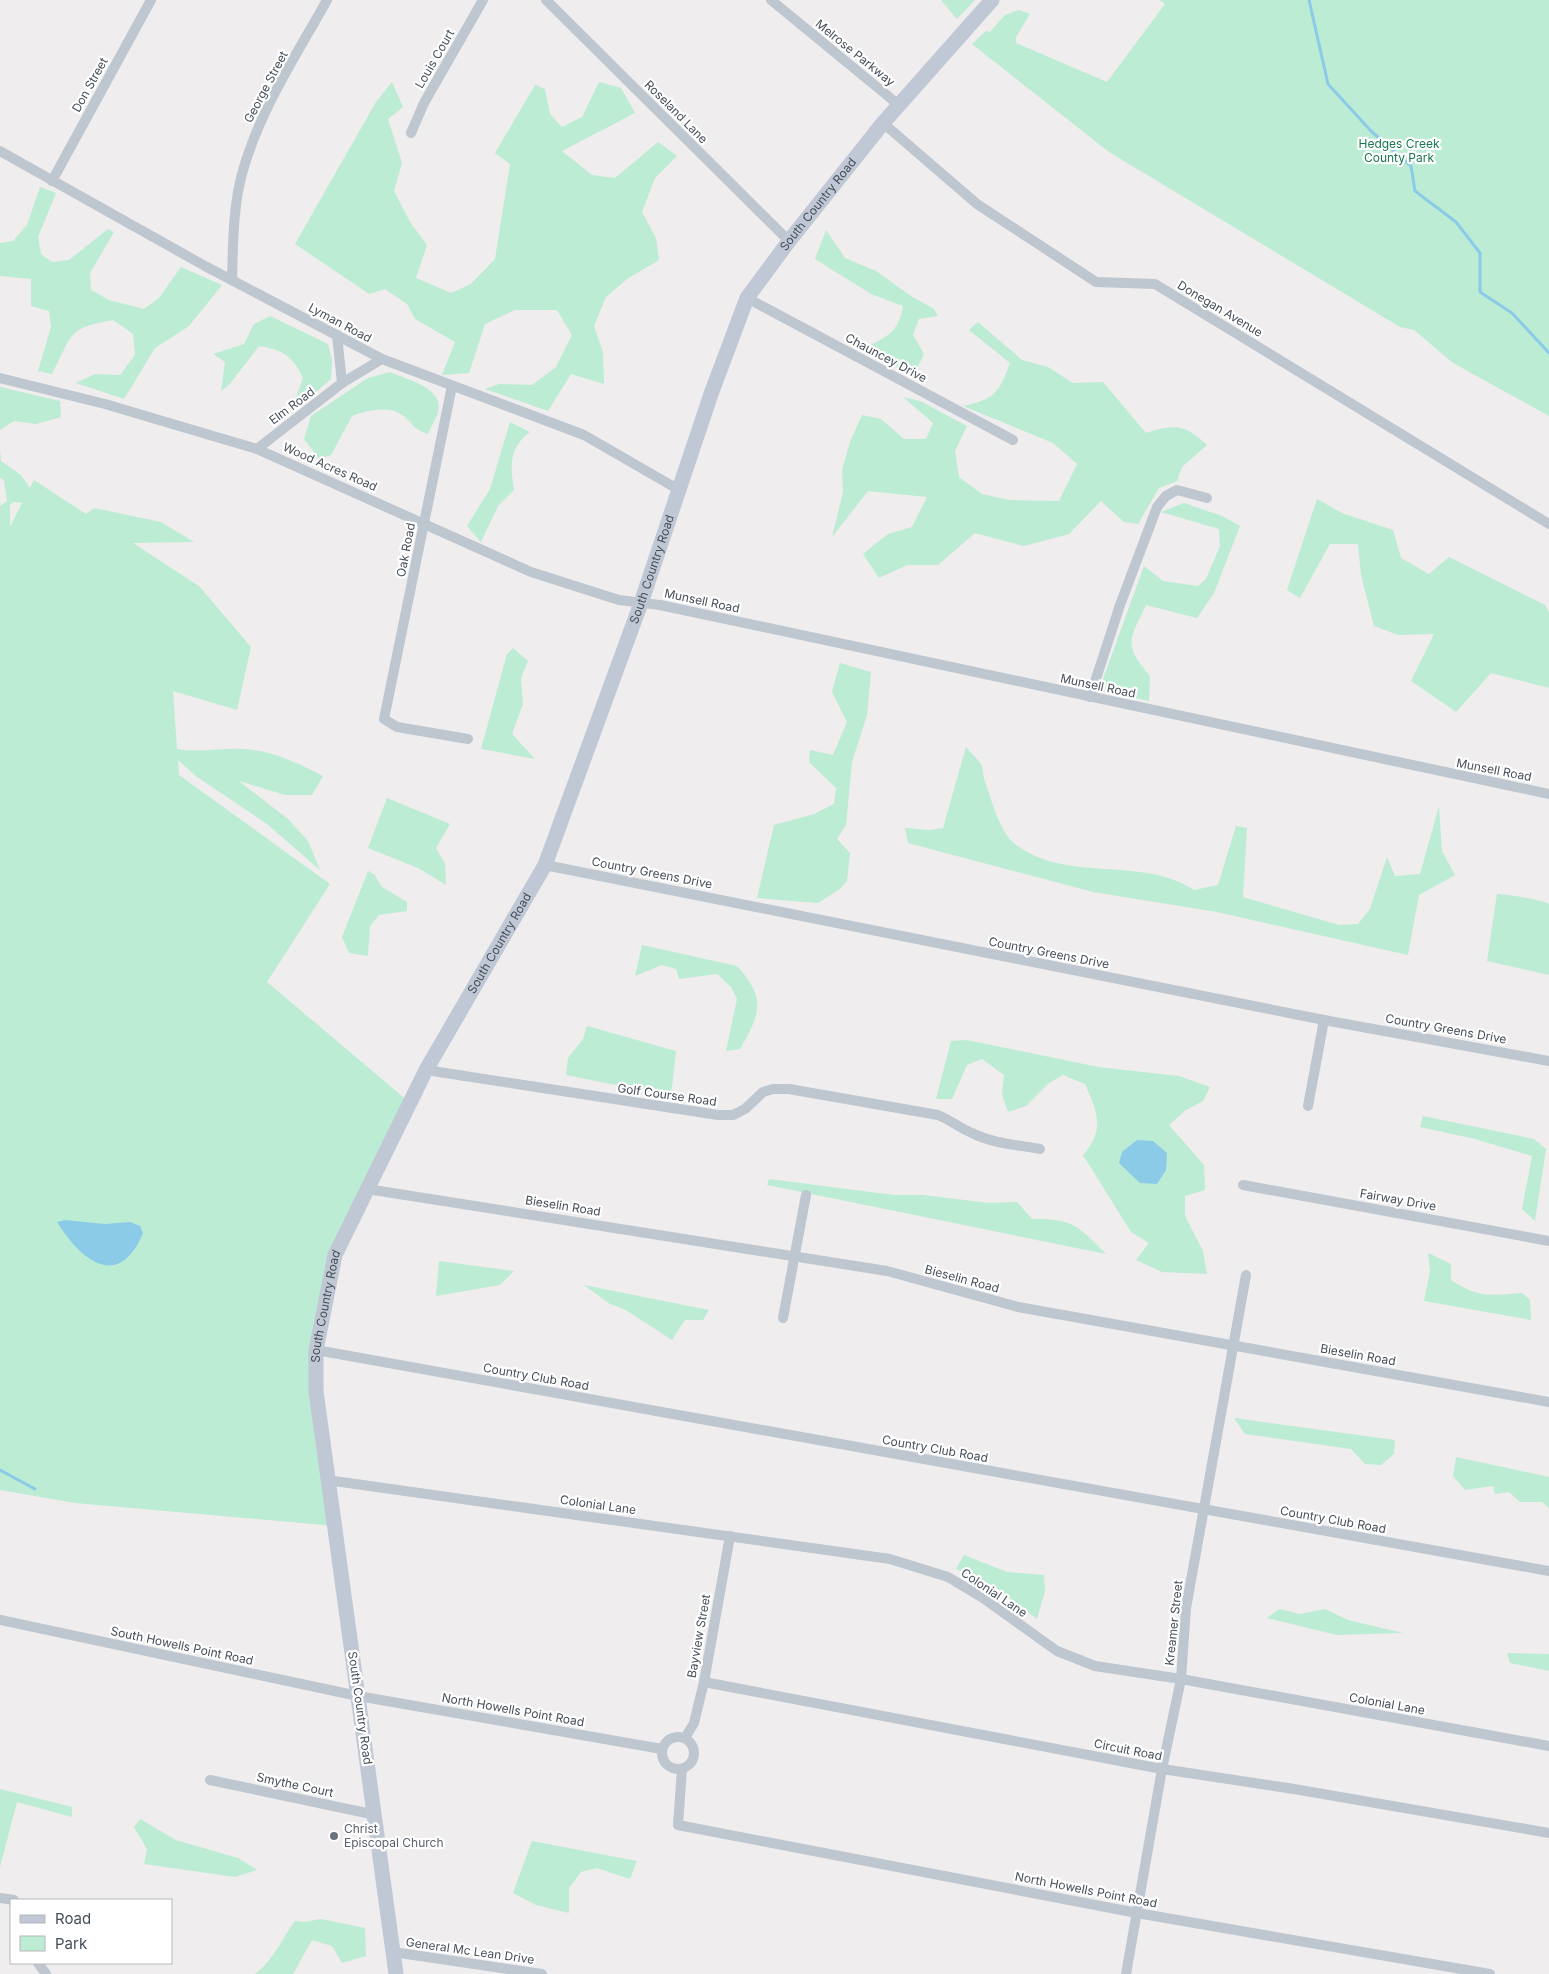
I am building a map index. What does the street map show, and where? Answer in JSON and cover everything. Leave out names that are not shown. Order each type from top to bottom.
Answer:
[{"type":"main road","name":"South Country Road","points":[[396,1974],[376,1815],[327,1480],[316,1391],[316,1350],[336,1255],[426,1070],[545,865],[641,603],[681,490],[711,394],[747,298],[789,241],[883,124],[992,0]]},
{"type":"street","name":"Don Street","points":[[52,181],[151,0]]},
{"type":"street","name":"George Street","points":[[232,280],[233,240],[241,175],[256,130],[327,0]]},
{"type":"street","name":"Louis Court","points":[[411,133],[424,103],[483,0]]},
{"type":"street","name":"Roseland Lane","points":[[546,0],[789,241]]},
{"type":"street","name":"Melrose Parkway","points":[[772,0],[900,106]]},
{"type":"street","name":"Donegan Avenue","points":[[883,124],[977,204],[1096,282],[1155,284],[1549,524]]},
{"type":"street","name":"Lyman Road","points":[[0,151],[232,280],[382,359],[584,435],[681,490]]},
{"type":"street","name":"Chauncey Drive","points":[[747,298],[1013,440]]},
{"type":"street","points":[[337,335],[342,383]]},
{"type":"street","name":"Elm Road","points":[[257,449],[342,383],[382,359]]},
{"type":"street","name":"Wood Acres Road","points":[[0,378],[105,404],[257,449],[424,522],[531,572],[619,600],[641,603]]},
{"type":"street","name":"Oak Road","points":[[452,386],[384,719],[397,727],[468,739]]},
{"type":"street","points":[[1090,697],[1120,605],[1157,507],[1166,496],[1177,490],[1207,498]]},
{"type":"street","name":"Munsell Road","points":[[641,603],[660,605],[1549,794]]},
{"type":"street","name":"Country Greens Drive","points":[[545,865],[1324,1020],[1549,1061]]},
{"type":"street","points":[[1308,1106],[1324,1020]]},
{"type":"street","name":"Golf Course Road","points":[[426,1070],[718,1115],[733,1115],[744,1109],[762,1092],[789,1090],[938,1115],[952,1120],[972,1134],[1040,1149]]},
{"type":"street","name":"Fairway Drive","points":[[1243,1185],[1549,1240]]},
{"type":"street","name":"Bieselin Road","points":[[367,1188],[887,1271],[1018,1307],[1549,1402]]},
{"type":"street","points":[[783,1318],[806,1195]]},
{"type":"street","name":"Kreamer Street","points":[[1126,1974],[1162,1769],[1181,1679],[1186,1608],[1246,1275]]},
{"type":"street","name":"Country Club Road","points":[[316,1350],[1549,1571]]},
{"type":"street","name":"Colonial Lane","points":[[327,1480],[890,1559],[929,1570],[965,1586],[1050,1647],[1095,1666],[1181,1679],[1549,1746]]},
{"type":"street","name":"Bayview Street","points":[[685,1738],[694,1723],[704,1682],[730,1536]]},
{"type":"street","name":"South Howells Point Road","points":[[0,1620],[358,1696]]},
{"type":"street","name":"Circuit Road","points":[[704,1682],[1162,1769],[1294,1789],[1549,1833]]},
{"type":"street","name":"North Howells Point Road","points":[[358,1696],[662,1749]]},
{"type":"street","points":[[672,1738],[685,1738],[692,1743],[695,1753],[691,1763],[682,1769],[671,1768],[662,1755],[662,1749],[672,1738]]},
{"type":"street","name":"North Howells Point Road","points":[[682,1769],[678,1825],[1137,1913],[1490,1974]]},
{"type":"street","name":"Smythe Court","points":[[210,1780],[376,1815]]},
{"type":"street","name":"General Mc Lean Drive","points":[[393,1952],[542,1974]]},
{"type":"green space","points":[[941,0],[975,0],[957,19]]},
{"type":"green space","name":"Hedges Creek County Park","points":[[1159,0],[1549,0],[1549,416],[1453,363],[1414,330],[1400,327],[1109,152],[972,44],[986,31],[990,32],[1005,15],[1019,10],[1030,14],[1016,37],[1016,43],[1107,82],[1165,4]]},
{"type":"green space","points":[[392,82],[403,107],[388,119],[402,163],[394,191],[410,222],[427,245],[416,278],[451,293],[471,284],[495,259],[510,164],[495,153],[535,85],[545,89],[550,114],[562,127],[582,117],[599,82],[621,88],[635,113],[562,151],[592,175],[615,178],[658,142],[677,156],[655,178],[642,212],[656,238],[659,260],[627,279],[606,297],[594,326],[603,352],[604,384],[571,374],[548,411],[485,389],[499,384],[532,385],[556,367],[572,335],[557,310],[515,310],[485,324],[469,373],[442,375],[455,342],[415,319],[407,304],[385,289],[369,294],[295,244],[376,102]]},
{"type":"green space","points":[[40,187],[56,193],[38,237],[41,254],[52,262],[69,260],[108,229],[114,232],[90,273],[91,290],[109,300],[144,309],[159,298],[181,267],[222,285],[189,326],[155,348],[124,399],[76,383],[95,374],[120,375],[135,355],[133,334],[113,320],[87,326],[79,330],[68,341],[52,374],[38,371],[51,327],[49,311],[31,306],[31,279],[0,276],[0,243],[13,241],[27,225]]},
{"type":"green space","points":[[826,230],[845,258],[876,271],[911,296],[934,309],[938,316],[919,319],[913,335],[924,354],[913,376],[863,349],[885,337],[895,328],[903,306],[871,294],[815,259]]},
{"type":"green space","points":[[270,316],[328,344],[332,360],[331,379],[296,409],[295,401],[303,378],[299,370],[291,359],[281,352],[259,346],[229,385],[221,391],[225,362],[213,354],[244,344],[254,324]]},
{"type":"green space","points":[[978,322],[1022,360],[1048,367],[1073,383],[1103,382],[1146,433],[1165,428],[1179,428],[1192,433],[1207,445],[1182,467],[1177,481],[1159,488],[1138,524],[1124,522],[1101,501],[1069,534],[1024,546],[975,533],[938,565],[907,565],[879,578],[863,554],[888,534],[912,527],[927,497],[868,491],[832,537],[843,492],[842,470],[850,442],[862,415],[881,419],[904,439],[926,439],[933,423],[903,397],[920,401],[967,426],[955,451],[959,477],[982,494],[1009,500],[1059,501],[1077,464],[1053,443],[963,406],[982,401],[994,393],[1003,381],[1010,363],[969,330]]},
{"type":"green space","points":[[390,372],[423,386],[435,396],[438,403],[438,412],[428,434],[418,430],[403,416],[394,411],[376,410],[363,412],[352,416],[331,455],[319,459],[304,439],[311,416],[368,378]]},
{"type":"green space","points":[[0,387],[60,401],[61,417],[36,424],[14,421],[0,430]]},
{"type":"green space","points":[[510,422],[530,432],[518,444],[513,458],[514,490],[498,506],[481,542],[467,526],[490,489]]},
{"type":"green space","points":[[0,450],[1,461],[21,475],[30,488],[34,480],[86,514],[94,508],[161,522],[194,542],[133,543],[199,586],[251,647],[237,710],[173,691],[177,749],[194,751],[243,749],[264,752],[294,762],[323,776],[312,795],[285,795],[239,781],[288,819],[308,841],[320,870],[267,824],[196,776],[178,760],[179,775],[330,884],[267,982],[409,1102],[335,1255],[316,1350],[335,1526],[75,1503],[0,1490],[0,506],[7,501],[4,480],[0,478]],"holes":[[[14,502],[22,503],[10,527],[10,505]]]},
{"type":"green space","points":[[1317,499],[1342,513],[1393,530],[1401,558],[1429,574],[1449,557],[1545,605],[1549,612],[1549,688],[1491,673],[1456,712],[1411,681],[1434,634],[1398,635],[1374,626],[1361,575],[1358,544],[1330,544],[1300,598],[1287,590]]},
{"type":"green space","points":[[1184,503],[1222,516],[1240,526],[1214,593],[1197,618],[1146,605],[1133,635],[1132,649],[1150,676],[1149,701],[1099,690],[1144,566],[1163,581],[1198,586],[1206,579],[1220,546],[1219,529],[1161,512]]},
{"type":"green space","points":[[513,648],[528,661],[521,678],[523,704],[512,734],[535,759],[481,749],[507,654]]},
{"type":"green space","points":[[840,663],[871,672],[867,715],[852,762],[846,825],[837,839],[850,853],[847,881],[840,889],[818,903],[757,898],[774,825],[814,814],[834,804],[836,788],[809,762],[810,750],[833,755],[847,722],[832,692]]},
{"type":"green space","points":[[966,747],[981,764],[996,814],[1009,838],[1015,844],[1035,856],[1057,863],[1151,874],[1173,880],[1194,890],[1218,885],[1236,826],[1247,828],[1243,897],[1339,925],[1358,924],[1370,909],[1387,857],[1395,876],[1420,874],[1439,806],[1442,851],[1455,875],[1419,895],[1408,955],[1217,912],[1093,892],[908,843],[905,828],[929,830],[943,828]]},
{"type":"green space","points":[[387,798],[450,824],[436,848],[445,864],[446,885],[418,868],[368,848]]},
{"type":"green space","points":[[368,871],[374,874],[382,887],[407,902],[407,911],[379,915],[370,926],[368,956],[349,953],[342,937]]},
{"type":"green space","points":[[1497,894],[1533,899],[1549,904],[1549,975],[1487,961]]},
{"type":"green space","points":[[642,945],[737,966],[753,988],[757,1007],[752,1026],[740,1049],[726,1051],[737,999],[731,987],[717,974],[679,979],[676,969],[662,965],[635,976]]},
{"type":"green space","points":[[587,1026],[676,1051],[671,1096],[566,1075],[568,1058],[583,1039]]},
{"type":"green space","points":[[967,1040],[1098,1067],[1179,1076],[1210,1087],[1203,1101],[1186,1110],[1169,1125],[1204,1165],[1205,1190],[1185,1196],[1185,1216],[1203,1251],[1207,1274],[1162,1272],[1136,1260],[1149,1243],[1131,1232],[1083,1155],[1095,1137],[1097,1128],[1096,1112],[1085,1084],[1063,1075],[1049,1083],[1026,1106],[1008,1112],[1002,1095],[1004,1075],[982,1059],[967,1065],[952,1099],[936,1099],[951,1041]]},
{"type":"green space","points":[[1423,1116],[1534,1139],[1546,1149],[1535,1221],[1522,1209],[1532,1156],[1475,1139],[1420,1127]]},
{"type":"green space","points":[[769,1179],[894,1195],[923,1195],[989,1203],[1017,1202],[1032,1219],[1066,1222],[1081,1230],[1106,1254],[767,1185]]},
{"type":"green space","points":[[1428,1253],[1451,1264],[1451,1280],[1470,1290],[1493,1295],[1522,1293],[1530,1300],[1531,1320],[1424,1301],[1430,1271]]},
{"type":"green space","points":[[439,1261],[514,1271],[500,1285],[436,1296]]},
{"type":"green space","points":[[584,1285],[709,1310],[703,1320],[685,1320],[672,1340],[624,1309],[610,1304]]},
{"type":"green space","points":[[1234,1418],[1395,1440],[1394,1454],[1381,1465],[1365,1464],[1351,1449],[1245,1434]]},
{"type":"green space","points":[[1456,1457],[1549,1477],[1549,1508],[1542,1502],[1520,1502],[1509,1492],[1495,1494],[1493,1486],[1465,1490],[1453,1476]]},
{"type":"green space","points":[[964,1555],[1007,1572],[1044,1575],[1045,1591],[1037,1619],[994,1586],[956,1569]]},
{"type":"green space","points":[[1279,1609],[1300,1614],[1325,1609],[1348,1620],[1403,1633],[1337,1635],[1267,1618]]},
{"type":"green space","points":[[1507,1653],[1549,1654],[1549,1671],[1510,1663]]},
{"type":"green space","points":[[0,1789],[72,1807],[72,1817],[17,1802],[0,1867]]},
{"type":"green space","points":[[140,1819],[176,1840],[238,1858],[257,1870],[235,1877],[144,1864],[147,1849],[134,1827]]},
{"type":"green space","points":[[532,1841],[637,1861],[630,1879],[597,1868],[581,1872],[569,1888],[569,1913],[536,1905],[513,1893]]},
{"type":"green space","points":[[321,1919],[365,1928],[366,1956],[342,1963],[332,1946],[312,1940],[293,1974],[255,1974],[272,1956],[295,1921],[304,1922]]},
{"type":"water","points":[[1137,1140],[1153,1141],[1167,1153],[1166,1170],[1157,1184],[1140,1183],[1119,1163],[1122,1152]]},
{"type":"water","points":[[65,1220],[105,1224],[130,1222],[140,1226],[143,1233],[133,1251],[123,1261],[112,1265],[100,1264],[88,1258],[67,1236],[57,1222]]},
{"type":"waterway","points":[[1309,0],[1328,84],[1371,131],[1411,166],[1415,191],[1456,222],[1480,253],[1480,292],[1512,313],[1549,353]]},
{"type":"waterway","points":[[0,1470],[35,1489]]},
{"type":"place","name":"Christ Episcopal Church","points":[[334,1836]]}]
